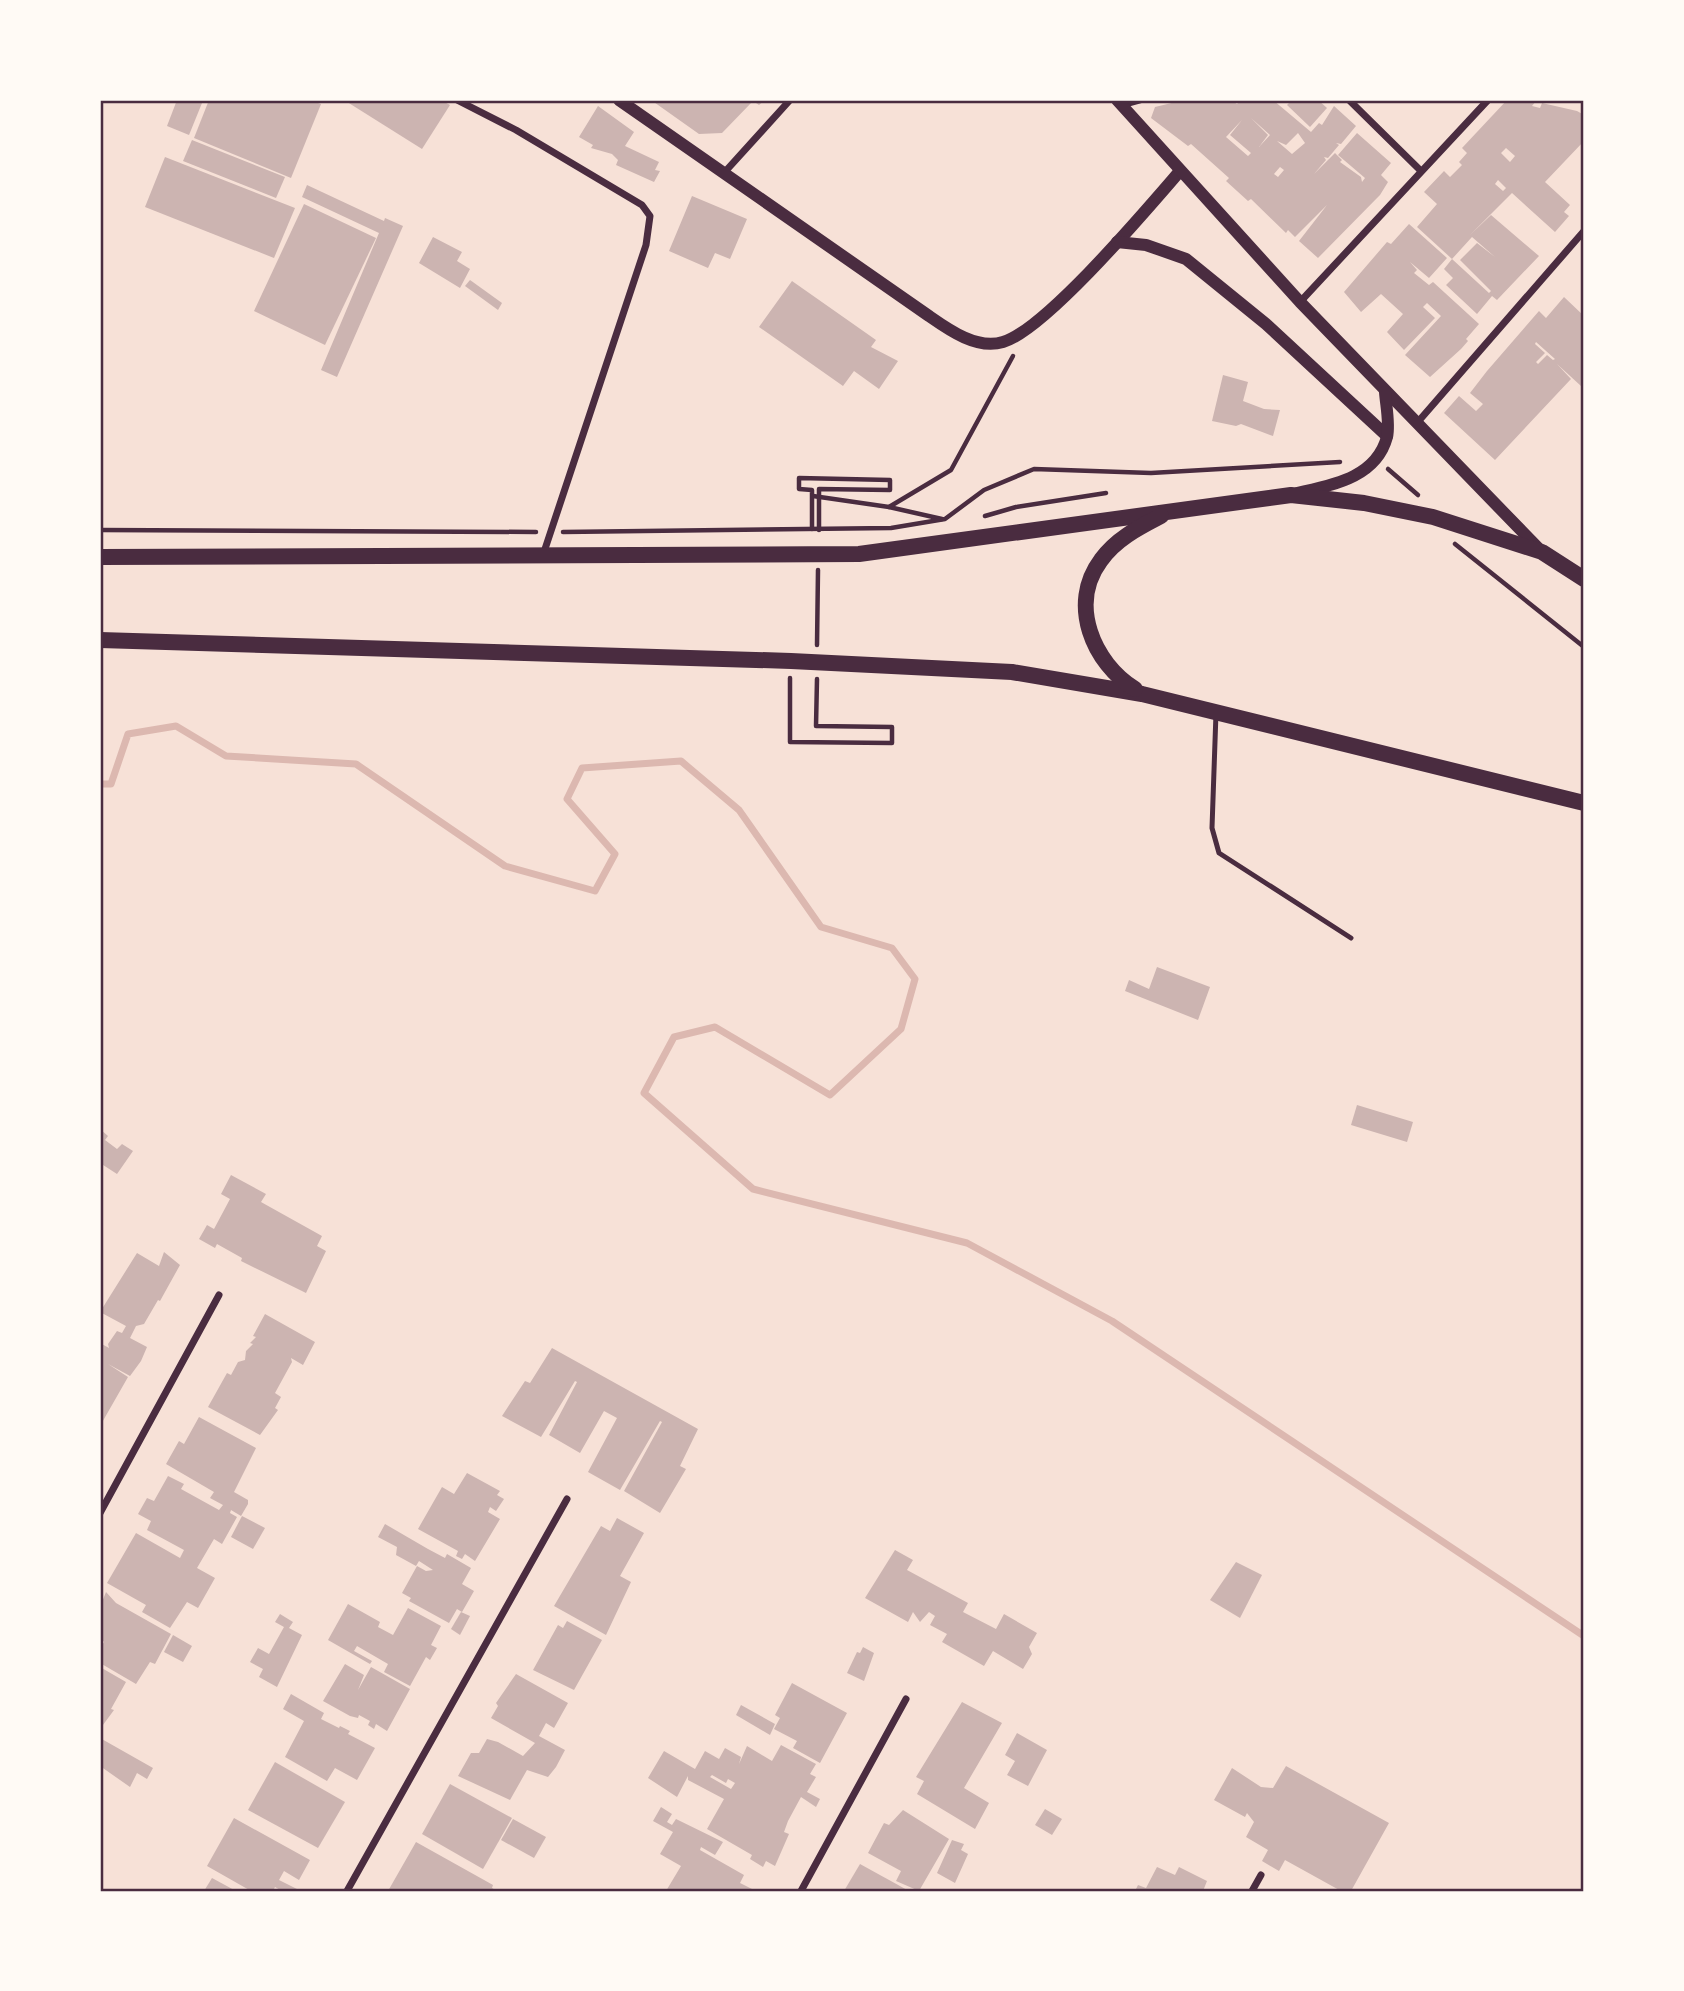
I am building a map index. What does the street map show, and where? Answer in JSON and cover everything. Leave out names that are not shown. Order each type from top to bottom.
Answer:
[{"type":"main road","points":[[100,557],[859,554],[1291,495],[1364,503],[1433,517],[1542,552],[1584,579]]},
{"type":"main road","points":[[1142,694],[1119,680],[1105,665],[1087,620],[1087,593],[1095,569],[1112,547],[1130,531],[1172,510]]},
{"type":"main road","points":[[100,640],[791,661],[1012,672],[1142,694],[1539,789],[1584,803]]},
{"type":"main road","points":[[1539,789],[1584,795]]},
{"type":"street","points":[[457,100],[516,130],[642,205],[650,216],[646,245],[542,555]]},
{"type":"street","points":[[619,100],[722,175],[965,338],[1002,343],[1028,330],[1117,242],[1180,171]]},
{"type":"street","points":[[722,175],[790,100]]},
{"type":"street","points":[[1119,102],[1140,100]]},
{"type":"street","points":[[1349,100],[1420,170]]},
{"type":"street","points":[[1300,302],[1488,100]]},
{"type":"street","points":[[1119,102],[1300,302],[1542,552]]},
{"type":"street","points":[[1417,423],[1584,231]]},
{"type":"street","points":[[1117,242],[1146,245],[1186,259],[1266,324],[1387,436]]},
{"type":"street","points":[[1291,495],[1345,482],[1375,460],[1387,436],[1385,392]]},
{"type":"street","points":[[100,1513],[219,1295]]},
{"type":"street","points":[[347,1891],[567,1499]]},
{"type":"street","points":[[801,1891],[906,1699]]},
{"type":"street","points":[[1252,1891],[1261,1875]]},
{"type":"lane","points":[[1216,713],[1212,828],[1219,853],[1351,938]]},
{"type":"path","points":[[888,507],[951,470],[1028,330]]},
{"type":"path","points":[[100,530],[551,532],[891,528],[945,519],[984,490],[1034,469],[1151,473],[1375,460],[1414,489],[1433,517]]},
{"type":"path","points":[[812,529],[812,490],[799,489],[799,478],[890,480],[890,490],[819,489],[819,531]]},
{"type":"path","points":[[976,519],[1016,507],[1106,493]]},
{"type":"path","points":[[813,496],[888,507],[954,521]]},
{"type":"path","points":[[1454,543],[1584,647]]},
{"type":"path","points":[[817,657],[818,559]]},
{"type":"path","points":[[791,661],[790,742],[892,743],[892,727],[817,726],[817,671]]},
{"type":"building","points":[[177,100],[197,100],[202,103],[189,135],[167,126]]},
{"type":"building","points":[[209,100],[309,100],[321,104],[291,178],[194,138]]},
{"type":"building","points":[[344,100],[441,100],[450,105],[422,149]]},
{"type":"building","points":[[651,100],[765,100],[759,105],[753,101],[722,133],[699,134]]},
{"type":"building","points":[[1184,100],[1231,100],[1237,104],[1241,100],[1273,100],[1311,132],[1319,123],[1322,125],[1334,106],[1356,126],[1341,144],[1336,143],[1339,145],[1328,158],[1324,157],[1326,160],[1314,174],[1335,153],[1342,160],[1340,162],[1361,177],[1362,182],[1365,178],[1338,155],[1357,133],[1391,163],[1381,175],[1388,182],[1380,195],[1318,258],[1299,241],[1327,205],[1295,237],[1288,230],[1286,233],[1251,199],[1248,201],[1226,181],[1229,178],[1191,144],[1188,146],[1151,118],[1155,107]],"holes":[[[1242,120],[1230,135],[1251,153],[1248,156],[1226,137]],[[1298,133],[1305,143],[1292,154],[1277,141],[1286,145]],[[1280,167],[1284,170],[1278,177],[1274,174]]]},
{"type":"building","points":[[1292,100],[1318,100],[1327,108],[1310,127],[1287,105]]},
{"type":"building","points":[[1507,100],[1536,101],[1532,106],[1540,108],[1542,103],[1584,115],[1584,141],[1545,182],[1570,205],[1564,212],[1569,216],[1555,232],[1512,193],[1470,235],[1491,215],[1539,256],[1497,300],[1492,296],[1477,314],[1446,285],[1453,278],[1444,269],[1452,259],[1417,227],[1437,204],[1424,192],[1444,171],[1450,177],[1462,165],[1459,162],[1467,153],[1462,148]],"holes":[[[1506,148],[1515,156],[1510,162],[1501,153]],[[1498,180],[1506,188],[1503,191],[1495,184]],[[1472,237],[1495,257],[1477,243],[1460,260],[1491,291],[1489,293],[1452,259]]]},
{"type":"building","points":[[598,106],[634,132],[625,146],[659,162],[655,170],[660,171],[654,182],[616,165],[618,160],[612,154],[591,148],[593,145],[579,137]]},
{"type":"building","points":[[192,140],[285,177],[276,198],[183,161]]},
{"type":"building","points":[[165,157],[295,208],[274,258],[145,207]]},
{"type":"building","points":[[307,185],[384,221],[385,218],[403,226],[337,377],[321,370],[379,233],[302,197]]},
{"type":"building","points":[[692,196],[747,219],[730,259],[715,253],[708,268],[669,251]]},
{"type":"building","points":[[304,204],[376,238],[325,345],[254,311]]},
{"type":"building","points":[[1409,224],[1447,258],[1429,278],[1410,262],[1417,270],[1414,273],[1429,285],[1433,282],[1479,324],[1461,349],[1430,377],[1405,355],[1441,316],[1427,303],[1423,307],[1435,318],[1404,350],[1387,332],[1403,314],[1381,294],[1361,312],[1344,292],[1387,242],[1391,244]]},
{"type":"building","points":[[433,237],[462,252],[457,261],[470,269],[460,288],[419,263]]},
{"type":"building","points":[[470,280],[502,303],[498,310],[465,286]]},
{"type":"building","points":[[792,281],[876,340],[871,347],[898,361],[879,389],[854,371],[843,386],[759,327]]},
{"type":"building","points":[[1564,297],[1584,316],[1584,382],[1581,386],[1557,364],[1571,379],[1495,460],[1444,413],[1459,396],[1476,411],[1483,404],[1470,393],[1539,311],[1546,318]],"holes":[[[1536,342],[1555,359],[1547,355],[1538,364],[1536,362],[1545,353]]]},
{"type":"building","points":[[1223,375],[1248,382],[1243,401],[1264,409],[1280,410],[1273,436],[1241,424],[1236,426],[1212,421]]},
{"type":"building","points":[[1157,967],[1210,987],[1198,1020],[1125,991],[1129,980],[1149,989]]},
{"type":"building","points":[[1357,1105],[1413,1122],[1407,1142],[1351,1125]]},
{"type":"building","points":[[100,1129],[108,1136],[105,1140],[117,1149],[122,1144],[133,1151],[117,1174],[100,1163]]},
{"type":"building","points":[[231,1175],[266,1194],[261,1202],[322,1236],[317,1246],[326,1251],[306,1293],[241,1261],[242,1258],[217,1244],[215,1248],[199,1239],[207,1225],[214,1229],[230,1199],[221,1194]]},
{"type":"building","points":[[164,1252],[180,1265],[160,1301],[158,1300],[144,1324],[136,1326],[130,1338],[147,1347],[141,1361],[130,1376],[108,1364],[128,1377],[100,1426],[100,1343],[109,1348],[108,1344],[117,1331],[122,1333],[126,1326],[100,1312],[137,1253],[159,1266]]},
{"type":"building","points":[[265,1314],[315,1342],[303,1365],[291,1358],[292,1362],[275,1393],[281,1397],[275,1408],[278,1410],[260,1435],[208,1407],[227,1373],[231,1375],[238,1362],[245,1360],[246,1351],[253,1344],[250,1343],[256,1337],[253,1336]]},
{"type":"building","points":[[552,1348],[698,1429],[680,1466],[686,1469],[660,1513],[624,1491],[662,1422],[660,1421],[620,1490],[588,1472],[617,1418],[604,1411],[580,1453],[549,1435],[577,1382],[575,1381],[541,1437],[502,1416],[525,1381],[530,1383]]},
{"type":"building","points":[[199,1417],[256,1448],[234,1492],[248,1500],[248,1504],[241,1516],[231,1510],[230,1513],[237,1517],[222,1544],[214,1539],[197,1568],[215,1578],[198,1608],[187,1602],[170,1628],[142,1612],[146,1605],[107,1583],[136,1533],[180,1558],[184,1550],[147,1530],[151,1521],[138,1514],[147,1498],[154,1501],[168,1476],[184,1484],[181,1489],[219,1510],[223,1505],[210,1498],[214,1492],[166,1464],[179,1441],[184,1444]]},
{"type":"building","points":[[467,1473],[500,1491],[497,1495],[504,1499],[496,1511],[490,1507],[488,1512],[500,1519],[475,1561],[465,1554],[462,1559],[456,1556],[458,1551],[418,1529],[442,1487],[454,1494]]},
{"type":"building","points":[[242,1516],[265,1528],[253,1549],[231,1537]]},
{"type":"building","points":[[617,1518],[644,1533],[620,1576],[631,1582],[606,1635],[554,1606],[601,1526],[610,1531]]},
{"type":"building","points":[[385,1524],[445,1558],[447,1554],[471,1568],[462,1584],[474,1591],[462,1612],[457,1609],[449,1623],[409,1601],[411,1598],[402,1593],[417,1566],[426,1571],[433,1570],[419,1561],[416,1566],[396,1555],[397,1547],[378,1537]]},
{"type":"building","points":[[895,1550],[913,1560],[907,1570],[968,1603],[963,1612],[996,1629],[1004,1614],[1037,1633],[1029,1647],[1032,1654],[1023,1669],[993,1651],[984,1666],[942,1642],[947,1634],[930,1625],[935,1616],[929,1612],[920,1622],[913,1612],[908,1622],[865,1598]]},
{"type":"building","points":[[1236,1562],[1262,1575],[1240,1618],[1210,1600]]},
{"type":"building","points":[[106,1592],[116,1603],[171,1634],[155,1664],[150,1662],[136,1684],[100,1663],[100,1649],[104,1642],[100,1637],[100,1607]]},
{"type":"building","points":[[348,1604],[380,1622],[378,1627],[393,1635],[408,1608],[441,1626],[431,1645],[437,1648],[430,1660],[426,1657],[410,1686],[384,1672],[388,1664],[357,1646],[354,1651],[372,1661],[370,1664],[328,1640]]},
{"type":"building","points":[[461,1612],[470,1616],[460,1635],[451,1629]]},
{"type":"building","points":[[280,1614],[293,1622],[289,1628],[302,1635],[277,1687],[259,1677],[263,1669],[250,1662],[258,1648],[269,1654],[284,1627],[275,1622]]},
{"type":"building","points":[[567,1621],[602,1640],[574,1690],[533,1670],[558,1625],[563,1628]]},
{"type":"building","points":[[173,1635],[192,1646],[183,1662],[164,1652]]},
{"type":"building","points":[[863,1647],[874,1653],[864,1681],[847,1673],[857,1652],[860,1653]]},
{"type":"building","points":[[345,1664],[364,1675],[358,1690],[371,1667],[410,1689],[387,1731],[376,1724],[374,1729],[368,1725],[370,1721],[359,1715],[358,1718],[350,1716],[323,1701]]},
{"type":"building","points":[[100,1667],[126,1682],[111,1709],[114,1710],[100,1729]]},
{"type":"building","points":[[516,1674],[568,1703],[554,1728],[546,1723],[539,1736],[565,1750],[556,1767],[548,1777],[527,1770],[510,1800],[458,1776],[471,1753],[479,1753],[487,1739],[523,1756],[535,1743],[491,1718],[498,1706],[496,1703]]},
{"type":"building","points":[[792,1683],[847,1713],[820,1763],[793,1748],[797,1741],[774,1729],[780,1718],[775,1715]]},
{"type":"building","points":[[291,1694],[324,1713],[321,1719],[350,1731],[348,1734],[375,1748],[357,1780],[335,1768],[327,1781],[285,1757],[304,1721],[283,1709]]},
{"type":"building","points":[[962,1702],[1002,1723],[964,1788],[989,1803],[975,1829],[917,1794],[924,1781],[916,1777]]},
{"type":"building","points":[[741,1705],[775,1724],[770,1735],[736,1715]]},
{"type":"building","points":[[1017,1733],[1047,1750],[1028,1786],[1007,1775],[1015,1761],[1005,1755]]},
{"type":"building","points":[[100,1738],[153,1768],[147,1779],[137,1773],[130,1787],[100,1766]]},
{"type":"building","points":[[781,1745],[816,1764],[810,1774],[816,1777],[807,1792],[820,1799],[816,1807],[801,1797],[788,1821],[784,1832],[789,1834],[775,1866],[766,1861],[763,1867],[750,1859],[752,1855],[707,1829],[724,1799],[688,1780],[688,1776],[677,1797],[648,1778],[664,1751],[695,1769],[705,1751],[719,1759],[725,1748],[741,1757],[739,1764],[747,1746],[772,1761]],"holes":[[[712,1775],[726,1783],[728,1779],[735,1783],[731,1789],[710,1777]]]},
{"type":"building","points":[[275,1762],[345,1802],[318,1848],[248,1810]]},
{"type":"building","points":[[1286,1766],[1389,1823],[1351,1891],[1341,1891],[1285,1860],[1279,1871],[1262,1861],[1268,1850],[1246,1837],[1254,1822],[1247,1813],[1245,1817],[1214,1800],[1232,1768],[1261,1787],[1273,1788]]},
{"type":"building","points":[[450,1784],[512,1818],[483,1869],[422,1834]]},
{"type":"building","points":[[661,1807],[672,1814],[667,1822],[672,1825],[676,1819],[723,1842],[715,1855],[701,1847],[700,1850],[744,1875],[740,1883],[756,1891],[666,1891],[681,1866],[660,1854],[673,1832],[653,1821]]},
{"type":"building","points":[[1045,1809],[1062,1819],[1052,1835],[1035,1825]]},
{"type":"building","points":[[903,1810],[949,1839],[919,1891],[896,1881],[901,1871],[868,1853],[884,1823],[889,1825]]},
{"type":"building","points":[[234,1818],[310,1860],[299,1880],[284,1871],[279,1880],[301,1891],[282,1891],[275,1887],[273,1891],[251,1891],[207,1866]]},
{"type":"building","points":[[513,1819],[546,1837],[534,1858],[501,1840]]},
{"type":"building","points":[[952,1840],[964,1844],[961,1850],[968,1854],[955,1883],[937,1873]]},
{"type":"building","points":[[416,1842],[493,1885],[492,1888],[497,1891],[388,1891]]},
{"type":"building","points":[[860,1864],[909,1891],[844,1891]]},
{"type":"building","points":[[1157,1867],[1175,1875],[1179,1867],[1207,1881],[1203,1891],[1135,1891],[1138,1885],[1146,1888]]},
{"type":"building","points":[[212,1878],[236,1891],[204,1891]]},
{"type":"waterway","points":[[100,784],[111,784],[128,734],[176,726],[226,756],[356,764],[505,866],[595,891],[615,854],[567,799],[582,768],[681,761],[739,810],[821,927],[892,948],[915,979],[901,1029],[830,1095],[715,1027],[674,1037],[644,1093],[753,1189],[967,1243],[1112,1321],[1584,1636]]}]
